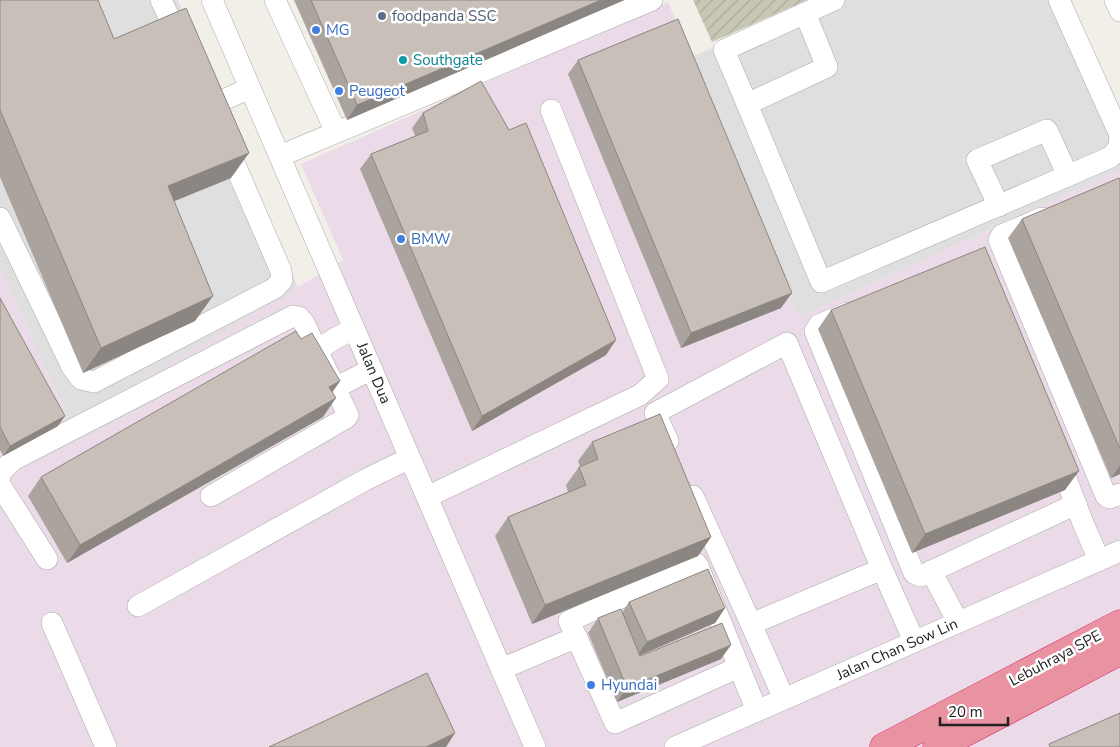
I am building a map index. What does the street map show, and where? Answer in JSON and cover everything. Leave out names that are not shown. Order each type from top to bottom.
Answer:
[{"type":"highway","name":"Lebuhraya SPE","points":[[884,747],[1120,624]]},
{"type":"highway","name":"Lebuhraya SPE","points":[[936,747],[1120,651]]},
{"type":"street","points":[[161,0],[190,62]]},
{"type":"street","name":"Jalan Dua","points":[[212,0],[535,747]]},
{"type":"street","points":[[276,0],[336,132]]},
{"type":"street","points":[[280,156],[652,0]]},
{"type":"street","points":[[834,0],[724,50],[821,282],[1111,157],[1119,147],[1120,135],[1059,0]]},
{"type":"street","points":[[1115,0],[1120,11]]},
{"type":"street","points":[[747,104],[827,67],[805,13]]},
{"type":"street","points":[[0,218],[72,367],[81,379],[94,382],[125,355],[167,333],[202,316],[276,288],[282,280],[281,271],[206,97],[250,88]]},
{"type":"street","points":[[427,497],[640,395],[658,379],[551,110]]},
{"type":"street","points":[[999,206],[977,160],[1047,130],[1068,176]]},
{"type":"street","points":[[1063,209],[1002,235],[999,240],[1106,496],[1110,498],[1120,494]]},
{"type":"street","points":[[39,258],[69,329],[66,355]]},
{"type":"street","points":[[863,306],[819,325],[815,331],[914,572],[921,576],[1076,504]]},
{"type":"street","points":[[0,476],[0,473],[13,460],[293,316],[299,318],[304,323],[348,415],[346,418],[211,496]]},
{"type":"street","points":[[317,350],[354,329]]},
{"type":"street","points":[[784,699],[655,413],[787,343],[914,641]]},
{"type":"street","points":[[335,388],[372,369]]},
{"type":"street","points":[[1051,441],[1099,560]]},
{"type":"street","points":[[138,606],[365,480],[410,458]]},
{"type":"street","points":[[0,486],[47,559]]},
{"type":"street","name":"Jalan Chan Sow Lin","points":[[675,747],[1120,551]]},
{"type":"street","points":[[739,667],[615,723],[570,621],[698,564],[757,711]]},
{"type":"street","points":[[751,624],[882,569]]},
{"type":"street","points":[[931,571],[958,622]]},
{"type":"street","points":[[52,623],[106,747]]},
{"type":"street","points":[[501,669],[576,637]]},
{"type":"shaded area","points":[[0,0],[178,0],[298,288],[70,423],[0,267]]},
{"type":"shaded area","points":[[693,0],[807,0],[712,42]]},
{"type":"shaded area","points":[[818,0],[1068,0],[1120,119],[1120,170],[800,317],[692,57]]},
{"type":"shaded area","points":[[668,2],[800,317],[1120,170],[1120,747],[0,747],[0,267],[70,423],[343,260],[301,164]]},
{"type":"building","points":[[0,0],[98,0],[114,39],[186,8],[249,153],[168,186],[213,296],[101,348],[0,110]]},
{"type":"building","name":"Southgate","points":[[311,0],[601,0],[357,105]]},
{"type":"building","points":[[678,19],[792,293],[691,333],[578,60]]},
{"type":"building","points":[[481,81],[509,130],[526,123],[616,340],[482,416],[371,154],[428,131],[423,113]]},
{"type":"building","points":[[1119,178],[1120,180],[1120,449],[1022,219]]},
{"type":"building","points":[[985,247],[1079,471],[925,534],[831,310]]},
{"type":"building","points":[[0,298],[65,416],[10,446],[0,427]]},
{"type":"building","points":[[296,331],[301,339],[312,333],[340,381],[329,387],[336,398],[80,545],[41,477]]},
{"type":"building","points":[[660,414],[711,537],[545,605],[508,517],[586,485],[579,467],[598,459],[592,442]]},
{"type":"building","points":[[708,569],[725,608],[647,642],[629,602]]},
{"type":"building","points":[[621,609],[640,656],[722,623],[731,645],[627,688],[598,618]]},
{"type":"building","points":[[427,673],[455,733],[426,747],[269,747]]},
{"type":"building","points":[[1120,713],[1120,747],[1050,747],[1049,744]]},
{"type":"place","name":"foodpanda SSC","points":[[382,16]]},
{"type":"place","name":"MG","points":[[316,30]]},
{"type":"place","name":"Southgate","points":[[403,60]]},
{"type":"place","name":"Peugeot","points":[[339,91]]},
{"type":"place","name":"BMW","points":[[401,239]]},
{"type":"place","name":"Hyundai","points":[[591,685]]}]
